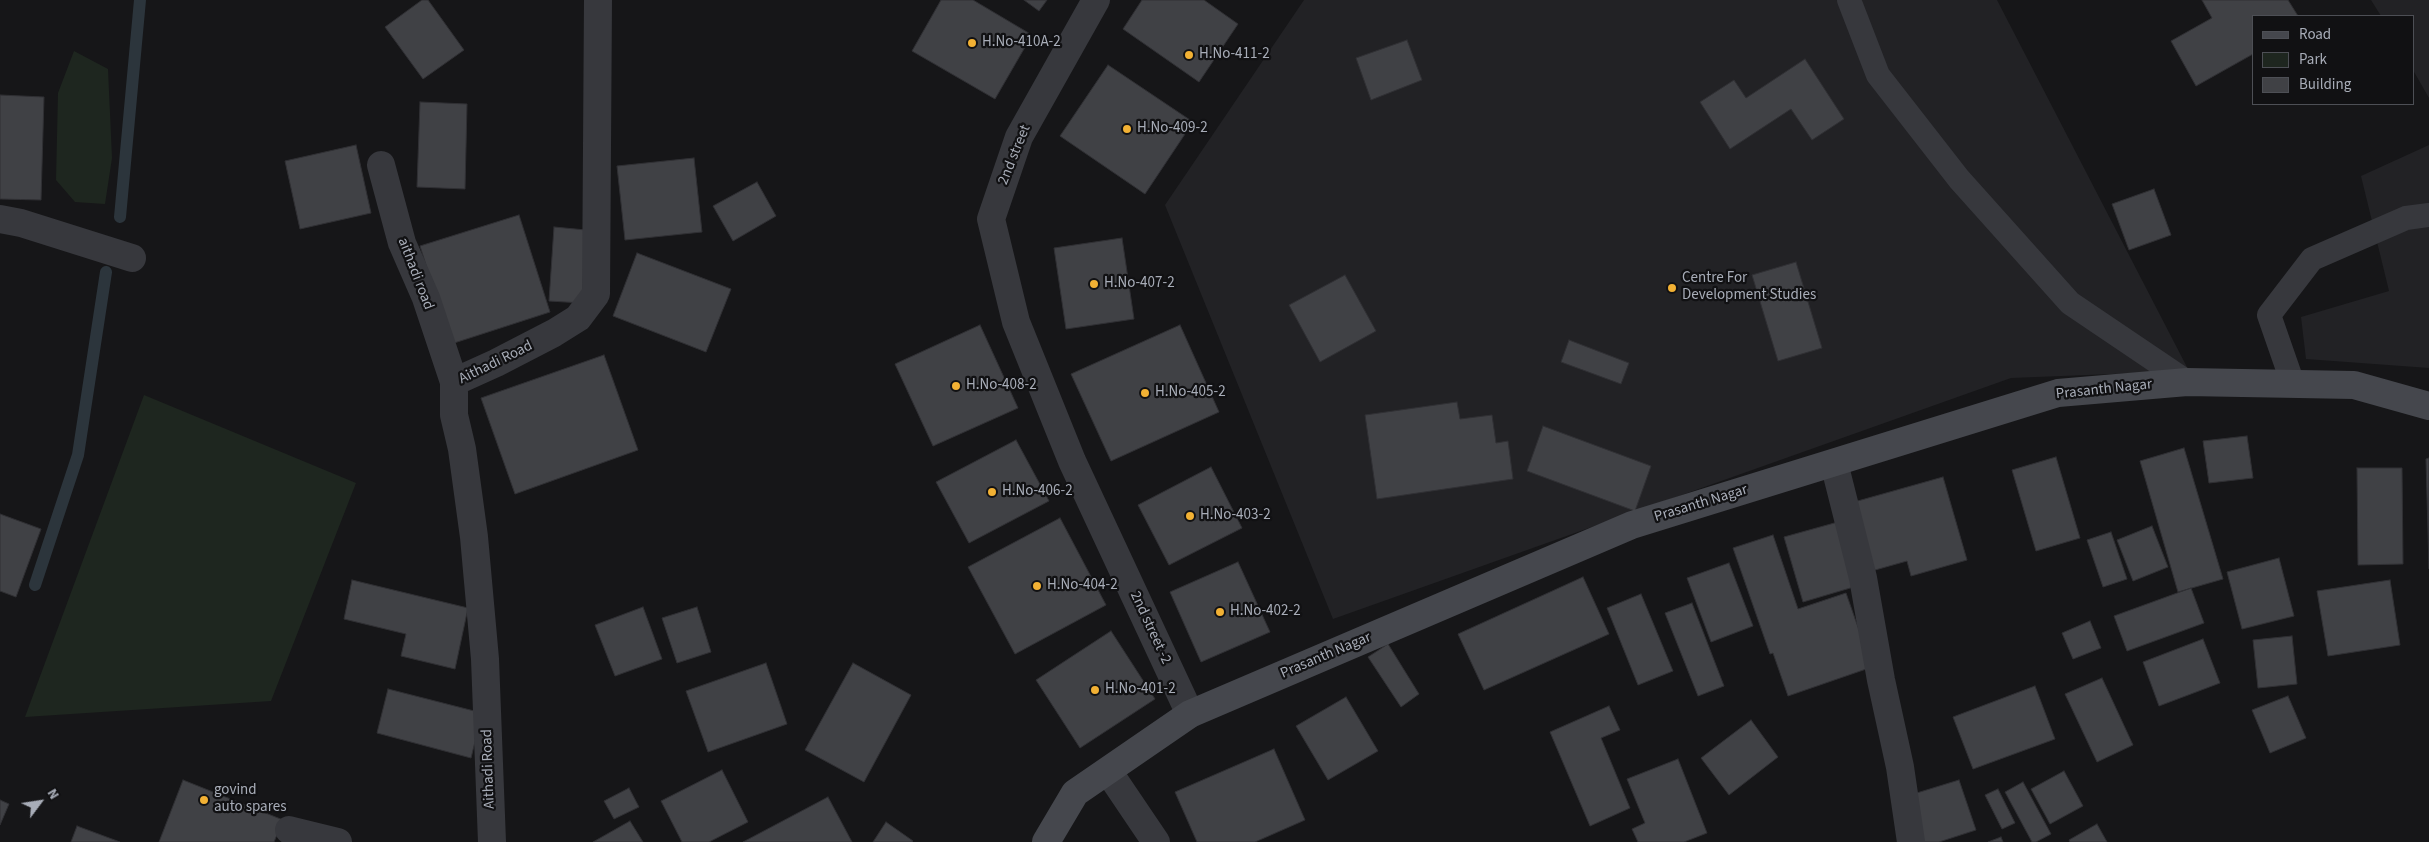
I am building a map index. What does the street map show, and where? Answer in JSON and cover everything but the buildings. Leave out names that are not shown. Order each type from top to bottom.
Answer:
[{"type":"street","name":"Aithadi Road","points":[[492,842],[484,650],[474,538],[462,449],[454,415],[454,382],[554,333],[578,318],[596,294],[598,0]]},
{"type":"street","name":"2nd street","points":[[1016,322],[991,219],[1019,137],[1096,0]]},
{"type":"street","name":"aithadi road","points":[[381,165],[402,243],[426,298],[454,382]]},
{"type":"street","points":[[0,219],[21,223],[132,258]]},
{"type":"street","name":"2nd street -2","points":[[1016,322],[1072,461],[1190,714]]},
{"type":"street","name":"Prasanth Nagar","points":[[1046,842],[1076,793],[1190,714],[1632,525],[2058,393],[2186,382],[2354,385],[2429,406]]},
{"type":"street","points":[[1834,463],[1862,578],[1881,680],[1900,766],[1910,842]]},
{"type":"street","points":[[1108,771],[1156,842]]},
{"type":"street","points":[[289,830],[338,842]]},
{"type":"lane","points":[[1849,0],[1878,75],[1972,194],[2070,302],[2186,382]]},
{"type":"lane","points":[[2292,384],[2269,315],[2312,259],[2406,218],[2429,215]]},
{"type":"shaded area","name":"Centre For Development Studies","points":[[1304,0],[1997,0],[2189,371],[2011,378],[1333,619],[1165,205]]},
{"type":"shaded area","points":[[2371,0],[2429,0],[2429,98],[2414,72],[2414,15],[2380,15]]},
{"type":"shaded area","points":[[2429,145],[2429,368],[2306,359],[2301,317],[2389,291],[2361,176]]},
{"type":"green space","points":[[74,51],[108,69],[112,158],[105,204],[75,202],[56,180],[58,93]]},
{"type":"green space","points":[[144,395],[356,483],[271,701],[25,717]]},
{"type":"waterway","points":[[120,217],[140,0]]},
{"type":"waterway","points":[[35,585],[78,455],[106,272]]},
{"type":"place","name":"H.No-410A-2","points":[[972,43]]},
{"type":"place","name":"H.No-411-2","points":[[1189,55]]},
{"type":"place","name":"H.No-409-2","points":[[1127,129]]},
{"type":"place","name":"H.No-407-2","points":[[1094,284]]},
{"type":"place","name":"Centre For Development Studies","points":[[1672,288]]},
{"type":"place","name":"H.No-408-2","points":[[956,386]]},
{"type":"place","name":"H.No-405-2","points":[[1145,393]]},
{"type":"place","name":"H.No-406-2","points":[[992,492]]},
{"type":"place","name":"H.No-403-2","points":[[1190,516]]},
{"type":"place","name":"H.No-404-2","points":[[1037,586]]},
{"type":"place","name":"H.No-402-2","points":[[1220,612]]},
{"type":"place","name":"H.No-401-2","points":[[1095,690]]},
{"type":"place","name":"govind auto spares","points":[[204,800]]}]
